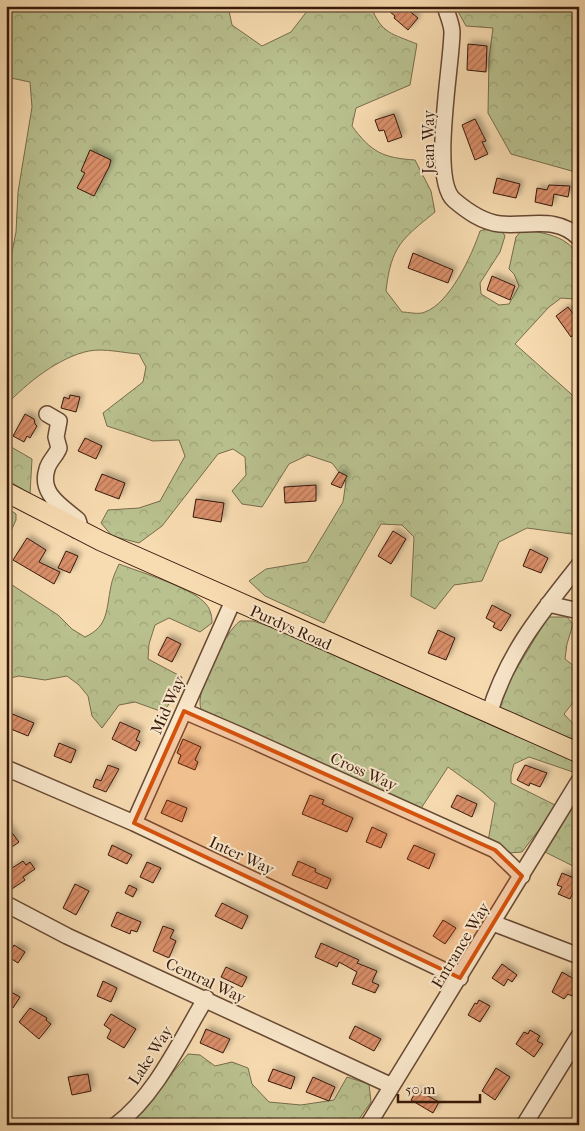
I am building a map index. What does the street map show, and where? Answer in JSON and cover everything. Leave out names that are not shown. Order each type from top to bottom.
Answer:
[{"type":"main road","name":"Purdys Road","points":[[6,492],[76,530],[579,753]]},
{"type":"street","name":"Jean Way","points":[[445,6],[452,30],[443,150],[443,175],[450,197],[468,213],[498,224],[558,224],[572,230],[579,238]]},
{"type":"street","points":[[48,414],[59,421],[56,437],[59,448],[45,475],[47,489],[51,498],[78,520],[76,530]]},
{"type":"street","points":[[489,714],[498,684],[527,631],[579,565]]},
{"type":"street","name":"Mid Way","points":[[134,823],[233,601]]},
{"type":"street","points":[[548,604],[579,612]]},
{"type":"street","name":"Cross Way","points":[[184,711],[495,850],[522,876]]},
{"type":"street","name":"Inter Way","points":[[6,768],[134,823],[460,978]]},
{"type":"street","name":"Entrance Way","points":[[368,1125],[460,978],[579,781]]},
{"type":"street","name":"Central Way","points":[[6,904],[67,936],[206,998],[392,1086]]},
{"type":"street","points":[[493,923],[579,956]]},
{"type":"street","name":"Lake Way","points":[[116,1125],[129,1115],[157,1079],[206,998]]},
{"type":"street","points":[[524,1125],[579,1036]]},
{"type":"highlighted area","points":[[184,711],[495,850],[522,876],[460,978],[134,823]]},
{"type":"green space","points":[[6,6],[228,6],[232,25],[262,46],[291,32],[311,6],[371,6],[384,28],[417,44],[410,85],[356,108],[352,126],[365,142],[379,152],[394,158],[415,160],[431,191],[435,212],[406,237],[395,253],[391,263],[386,291],[402,312],[423,313],[434,307],[443,299],[459,277],[472,253],[480,231],[489,228],[501,229],[505,236],[500,252],[480,283],[481,294],[499,305],[509,304],[519,286],[514,274],[509,269],[516,237],[522,230],[555,237],[562,240],[575,251],[579,258],[579,292],[574,299],[561,298],[549,307],[515,344],[579,401],[579,535],[527,528],[499,542],[482,581],[454,585],[435,609],[411,596],[414,537],[402,525],[381,524],[324,623],[265,596],[249,581],[266,569],[307,562],[343,502],[346,481],[332,463],[308,455],[289,464],[262,507],[242,504],[232,491],[246,475],[245,457],[233,449],[218,454],[162,526],[139,543],[112,536],[101,523],[108,510],[139,508],[160,501],[185,456],[179,440],[153,441],[107,426],[103,413],[143,382],[146,367],[139,354],[101,350],[78,354],[44,372],[6,405],[6,265],[10,262],[16,232],[18,192],[32,107],[30,82],[6,77]]},
{"type":"green space","points":[[455,6],[579,6],[579,173],[511,154],[488,113],[489,58],[493,28],[466,26]]},
{"type":"green space","points":[[6,444],[32,459],[30,494],[6,479]]},
{"type":"green space","points":[[6,507],[16,514],[16,520],[6,542]]},
{"type":"green space","points":[[119,564],[164,580],[197,596],[209,609],[212,623],[200,632],[169,618],[155,625],[149,644],[148,659],[182,677],[175,696],[163,712],[135,702],[119,705],[102,728],[92,716],[88,696],[79,685],[67,676],[45,680],[19,676],[6,679],[6,581],[58,615],[72,629],[85,637],[98,628],[105,616],[112,581]]},
{"type":"green space","points":[[548,617],[567,617],[573,624],[565,659],[579,670],[579,695],[564,714],[575,726],[577,741],[500,709],[505,688]]},
{"type":"green space","points":[[240,621],[253,621],[277,629],[438,701],[538,743],[578,763],[573,772],[529,757],[514,764],[511,783],[557,806],[522,852],[508,853],[488,841],[495,803],[448,767],[420,810],[201,709],[202,689],[212,662],[227,637]]},
{"type":"green space","points":[[579,796],[579,869],[545,852]]},
{"type":"green space","points":[[188,1054],[200,1055],[215,1066],[232,1062],[248,1068],[252,1084],[269,1102],[301,1105],[334,1100],[347,1077],[369,1084],[371,1102],[355,1125],[129,1125]]},
{"type":"building","points":[[394,6],[403,6],[418,18],[408,30],[390,12]]},
{"type":"building","points":[[468,44],[487,46],[486,72],[467,70]]},
{"type":"building","points":[[394,114],[402,137],[388,142],[384,130],[379,131],[375,120]]},
{"type":"building","points":[[475,119],[486,141],[482,142],[488,154],[475,160],[462,125]]},
{"type":"building","points":[[90,150],[111,160],[94,196],[77,188],[85,173],[81,171]]},
{"type":"building","points":[[497,178],[520,184],[516,198],[493,193]]},
{"type":"building","points":[[549,185],[570,186],[568,197],[554,194],[552,206],[535,202],[537,188],[547,190]]},
{"type":"building","points":[[413,253],[453,270],[448,283],[408,268]]},
{"type":"building","points":[[492,276],[515,286],[510,300],[487,290]]},
{"type":"building","points":[[568,307],[579,322],[579,331],[571,337],[556,316]]},
{"type":"building","points":[[70,395],[80,397],[76,412],[61,408],[64,397],[69,399]]},
{"type":"building","points":[[25,414],[34,419],[37,426],[30,438],[27,436],[24,442],[13,436]]},
{"type":"building","points":[[85,438],[102,446],[96,459],[78,451]]},
{"type":"building","points":[[339,472],[347,476],[341,488],[331,484]]},
{"type":"building","points":[[102,474],[125,483],[119,499],[95,490]]},
{"type":"building","points":[[316,485],[316,501],[285,503],[284,487]]},
{"type":"building","points":[[196,499],[224,503],[221,522],[193,517]]},
{"type":"building","points":[[393,531],[406,539],[391,564],[378,556]]},
{"type":"building","points":[[27,538],[46,550],[39,562],[60,572],[54,584],[13,560]]},
{"type":"building","points":[[530,549],[548,558],[541,573],[523,566]]},
{"type":"building","points":[[66,551],[78,556],[70,573],[58,568]]},
{"type":"building","points":[[492,605],[511,615],[501,631],[493,627],[495,623],[486,618]]},
{"type":"building","points":[[438,630],[455,638],[446,660],[428,653]]},
{"type":"building","points":[[167,637],[181,644],[172,662],[158,655]]},
{"type":"building","points":[[10,713],[34,723],[28,736],[6,727]]},
{"type":"building","points":[[120,722],[140,731],[136,740],[140,742],[136,751],[112,739]]},
{"type":"building","points":[[183,739],[201,747],[195,760],[198,762],[195,770],[178,763],[181,755],[177,753]]},
{"type":"building","points":[[59,743],[76,750],[71,763],[54,756]]},
{"type":"building","points":[[108,765],[119,769],[106,792],[93,787],[96,779],[101,781]]},
{"type":"building","points":[[525,765],[547,773],[540,787],[530,783],[529,786],[517,780]]},
{"type":"building","points":[[310,795],[324,800],[322,804],[353,818],[347,832],[302,814]]},
{"type":"building","points":[[457,795],[477,804],[472,817],[451,807]]},
{"type":"building","points":[[167,800],[187,808],[182,822],[161,813]]},
{"type":"building","points":[[6,825],[19,842],[6,851]]},
{"type":"building","points":[[372,827],[387,834],[381,848],[366,842]]},
{"type":"building","points":[[112,845],[132,855],[127,864],[108,855]]},
{"type":"building","points":[[414,845],[435,854],[429,869],[407,859]]},
{"type":"building","points":[[23,861],[26,865],[30,862],[35,869],[23,877],[25,880],[12,889],[6,880],[6,872]]},
{"type":"building","points":[[298,861],[316,869],[315,872],[331,879],[327,889],[292,875]]},
{"type":"building","points":[[147,862],[161,868],[153,883],[140,877]]},
{"type":"building","points":[[562,873],[579,880],[570,899],[558,894],[562,887],[557,885]]},
{"type":"building","points":[[75,884],[89,891],[76,915],[63,908]]},
{"type":"building","points":[[129,885],[137,889],[133,897],[125,893]]},
{"type":"building","points":[[222,903],[248,916],[242,929],[215,916]]},
{"type":"building","points":[[117,912],[141,922],[137,932],[131,930],[130,934],[111,926]]},
{"type":"building","points":[[443,920],[456,928],[445,944],[433,936]]},
{"type":"building","points":[[163,926],[174,930],[170,938],[176,941],[169,958],[153,951]]},
{"type":"building","points":[[321,943],[359,960],[357,963],[377,971],[372,982],[379,985],[375,993],[352,984],[357,972],[339,962],[337,967],[315,957]]},
{"type":"building","points":[[14,945],[25,952],[18,963],[7,956]]},
{"type":"building","points":[[502,964],[517,975],[512,982],[508,979],[504,986],[492,978]]},
{"type":"building","points":[[226,967],[247,977],[242,987],[221,977]]},
{"type":"building","points":[[562,972],[579,982],[572,996],[568,994],[564,999],[552,992]]},
{"type":"building","points":[[103,981],[117,988],[111,1002],[97,996]]},
{"type":"building","points":[[11,992],[20,997],[13,1008],[6,1004]]},
{"type":"building","points":[[479,1000],[490,1006],[480,1022],[468,1015]]},
{"type":"building","points":[[30,1008],[47,1018],[46,1020],[51,1024],[39,1039],[19,1022]]},
{"type":"building","points":[[111,1014],[136,1029],[124,1048],[107,1038],[111,1030],[104,1025]]},
{"type":"building","points":[[355,1026],[381,1039],[374,1051],[349,1038]]},
{"type":"building","points":[[206,1029],[230,1039],[223,1053],[200,1043]]},
{"type":"building","points":[[530,1030],[540,1036],[537,1041],[543,1044],[534,1057],[516,1044],[524,1032],[528,1034]]},
{"type":"building","points":[[496,1068],[510,1077],[495,1100],[482,1091]]},
{"type":"building","points":[[273,1069],[295,1077],[291,1089],[268,1081]]},
{"type":"building","points":[[88,1074],[91,1091],[72,1095],[68,1077]]},
{"type":"building","points":[[313,1077],[335,1087],[329,1101],[306,1092]]},
{"type":"building","points":[[417,1090],[439,1102],[433,1113],[411,1100]]}]
